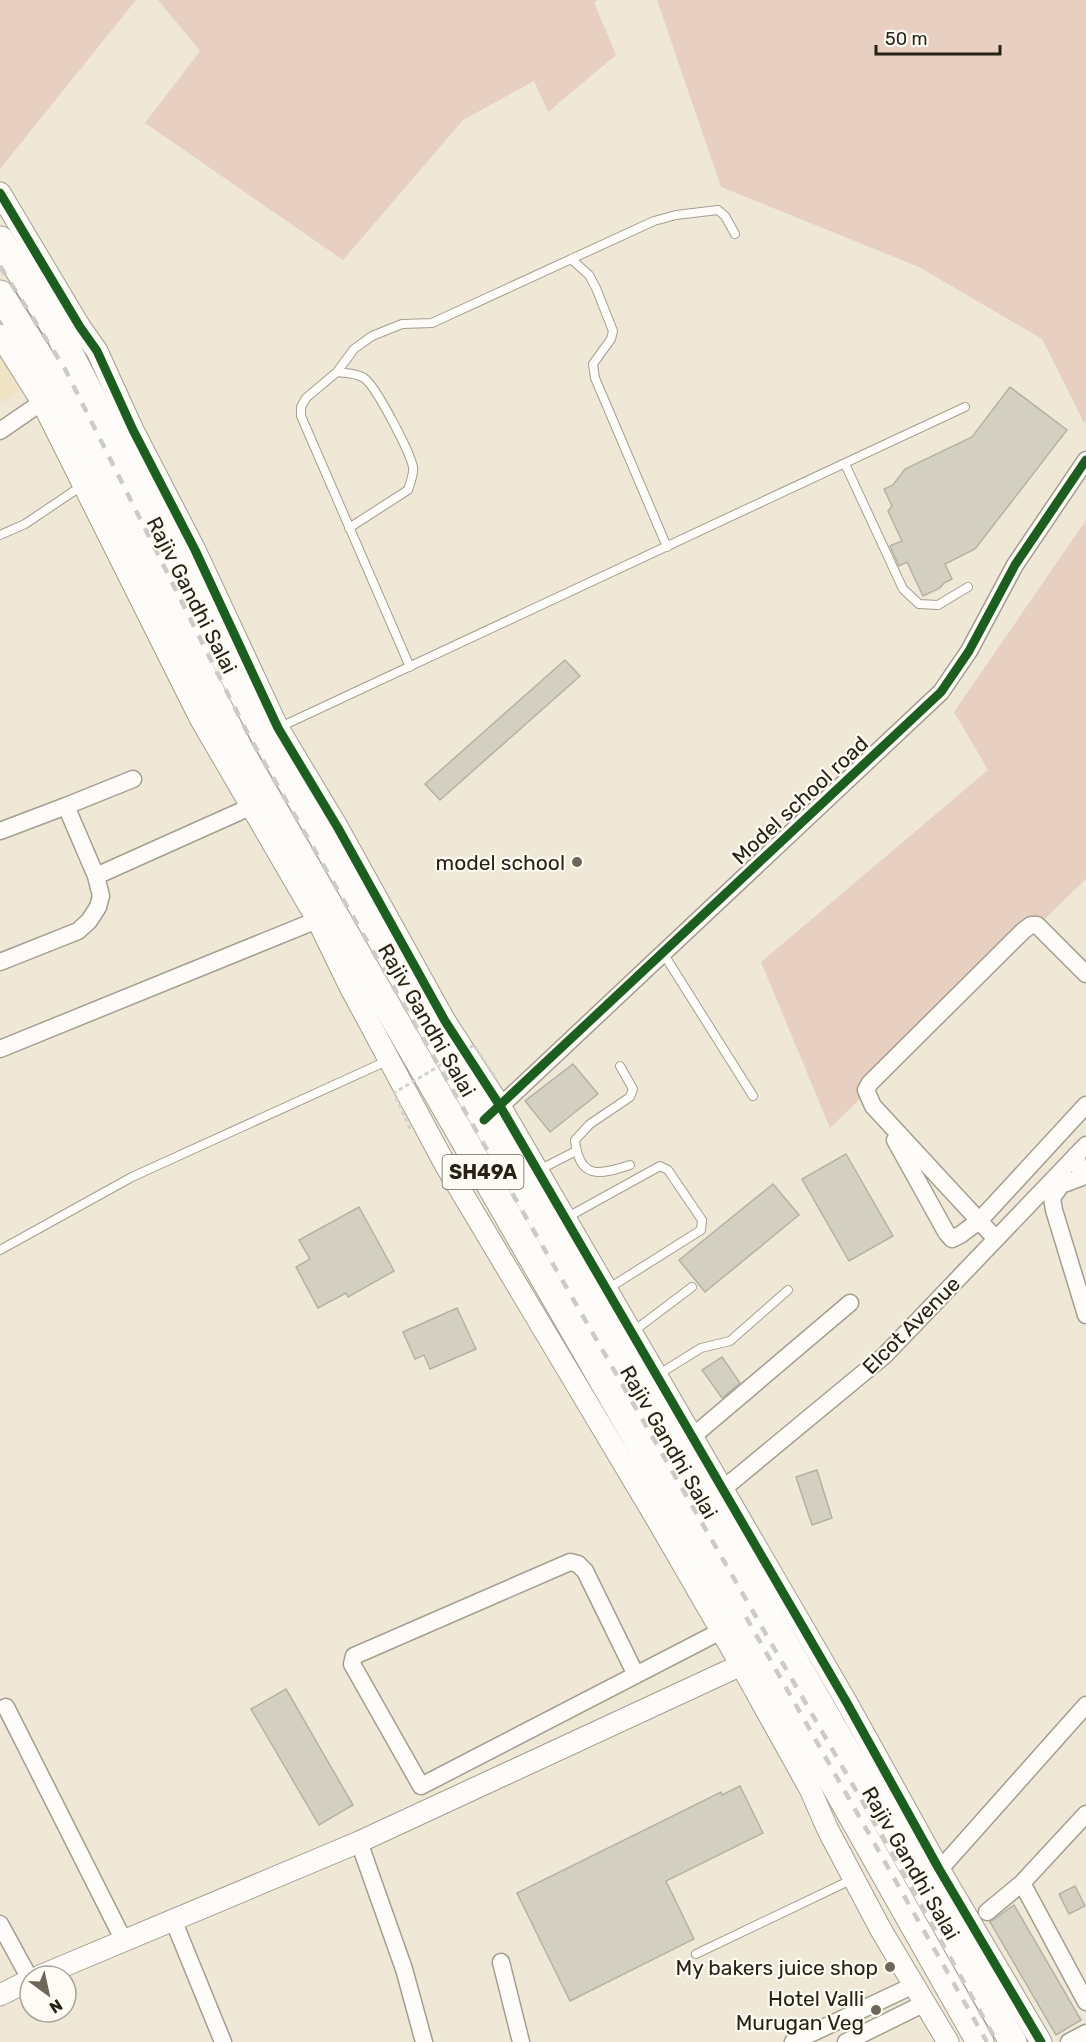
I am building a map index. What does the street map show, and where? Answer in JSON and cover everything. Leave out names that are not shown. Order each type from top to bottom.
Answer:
[{"type":"main road","name":"Rajiv Gandhi Salai","points":[[0,240],[60,335],[60,386],[239,749],[326,917],[492,1216],[638,1391]]},
{"type":"main road","name":"Rajiv Gandhi Salai","points":[[0,294],[60,386],[271,732],[492,1113],[638,1391],[646,1428],[787,1723],[843,1802],[980,2042]]},
{"type":"main road","name":"Rajiv Gandhi Salai","points":[[646,1428],[868,1787],[932,1878],[1013,2042]]},
{"type":"main road","points":[[843,1802],[868,1787]]},
{"type":"street","points":[[0,193],[80,327],[97,351],[133,430],[195,550],[271,732]]},
{"type":"street","points":[[0,335],[60,386],[83,484],[201,720],[250,807],[326,917],[349,985],[446,1166],[492,1216],[659,1523],[721,1631],[741,1665],[787,1723],[810,1789],[828,1830],[881,1930],[948,2042]]},
{"type":"street","points":[[0,431],[60,386],[97,351]]},
{"type":"street","name":"Model school road","points":[[492,1113],[941,692],[969,651],[1015,565],[1086,460]]},
{"type":"street","points":[[0,831],[133,779]]},
{"type":"street","points":[[0,962],[78,931],[89,921],[98,907],[101,896],[96,876],[66,806]]},
{"type":"street","points":[[96,876],[250,807]]},
{"type":"street","points":[[0,1049],[326,917]]},
{"type":"street","points":[[996,1239],[873,1106],[866,1090],[870,1083],[1027,927],[1037,925],[1086,974]]},
{"type":"street","points":[[884,1117],[946,1232],[952,1239],[979,1221],[1086,1105]]},
{"type":"street","points":[[492,1113],[537,1171],[631,1333],[638,1391],[692,1437],[847,1702],[932,1878],[1041,2042]]},
{"type":"street","points":[[1081,1150],[1084,1176],[1061,1185],[1052,1198],[1086,1315]]},
{"type":"street","name":"Elcot Avenue","points":[[723,1489],[885,1355],[1081,1150]]},
{"type":"street","points":[[692,1437],[850,1303]]},
{"type":"street","points":[[435,1807],[355,1671],[352,1664],[354,1656],[570,1562],[578,1564],[585,1571],[636,1675]]},
{"type":"street","points":[[421,1786],[721,1631]]},
{"type":"street","points":[[69,1964],[359,1842],[741,1665]]},
{"type":"street","points":[[932,1878],[1086,1705]]},
{"type":"street","points":[[6,1707],[124,1941]]},
{"type":"street","points":[[987,1912],[1022,1883],[1086,1814]]},
{"type":"street","points":[[359,1842],[404,1969],[424,2042]]},
{"type":"street","points":[[1022,1883],[1086,2002]]},
{"type":"street","points":[[181,1916],[174,1922],[223,2042]]},
{"type":"street","points":[[0,1924],[22,1964]]},
{"type":"street","points":[[501,1962],[521,2042]]},
{"type":"street","points":[[0,1995],[18,1985]]},
{"type":"street","points":[[793,2042],[920,1994]]},
{"type":"street","points":[[846,2042],[920,1994]]},
{"type":"street","points":[[1069,2042],[1086,2033]]},
{"type":"lane","points":[[410,667],[301,416],[300,406],[306,398],[337,372],[354,349],[372,336],[402,324],[432,323],[654,221],[676,215],[718,210],[735,234]]},
{"type":"lane","points":[[571,259],[589,275],[613,331],[611,339],[593,364],[595,378],[667,547]]},
{"type":"lane","points":[[337,372],[354,374],[365,379],[375,389],[399,434],[413,468],[408,490],[349,528]]},
{"type":"lane","points":[[271,732],[965,407]]},
{"type":"lane","points":[[844,464],[903,589],[919,604],[939,604],[968,587]]},
{"type":"lane","points":[[0,535],[25,524],[83,484]]},
{"type":"lane","points":[[663,953],[753,1096]]},
{"type":"lane","points":[[0,1250],[132,1177],[390,1059]]},
{"type":"lane","points":[[620,1066],[633,1089],[630,1097],[590,1124],[575,1140],[576,1151],[584,1165],[593,1173],[604,1174],[630,1165]]},
{"type":"lane","points":[[537,1171],[576,1151]]},
{"type":"lane","points":[[565,1219],[660,1166],[668,1170],[702,1220],[701,1230],[605,1290]]},
{"type":"lane","points":[[631,1333],[692,1287]]},
{"type":"lane","points":[[638,1391],[701,1348],[730,1341],[788,1290]]},
{"type":"lane","points":[[696,1954],[853,1879]]},
{"type":"path","points":[[410,1129],[394,1092],[474,1045],[496,1079]]},
{"type":"shaded area","points":[[0,0],[136,0],[0,169]]},
{"type":"shaded area","points":[[158,0],[598,0],[594,2],[616,55],[548,112],[534,81],[463,120],[343,260],[145,123],[200,51]]},
{"type":"shaded area","points":[[657,0],[1086,0],[1086,420],[1084,423],[1042,339],[919,267],[721,187]]},
{"type":"shaded area","points":[[0,347],[25,387],[0,404]]},
{"type":"shaded area","points":[[1086,520],[1086,879],[830,1128],[761,962],[988,770],[954,712]]},
{"type":"building","points":[[1010,387],[1067,430],[975,549],[945,564],[952,579],[923,596],[907,562],[899,566],[890,546],[902,541],[888,511],[892,506],[884,489],[893,485],[905,469],[972,437]]},
{"type":"building","points":[[565,660],[580,676],[440,800],[425,784]]},
{"type":"building","points":[[573,1064],[598,1094],[550,1132],[525,1101]]},
{"type":"building","points":[[846,1154],[893,1236],[849,1261],[802,1179]]},
{"type":"building","points":[[773,1184],[799,1215],[705,1292],[679,1260]]},
{"type":"building","points":[[359,1207],[394,1271],[348,1297],[346,1293],[318,1308],[296,1267],[310,1259],[299,1240]]},
{"type":"building","points":[[457,1308],[476,1349],[430,1369],[424,1355],[415,1359],[403,1332]]},
{"type":"building","points":[[722,1357],[740,1383],[722,1398],[702,1370]]},
{"type":"building","points":[[817,1470],[832,1518],[812,1525],[796,1477]]},
{"type":"building","points":[[286,1689],[353,1805],[319,1825],[251,1709]]},
{"type":"building","points":[[740,1786],[763,1833],[666,1881],[694,1939],[570,2001],[517,1893],[721,1792],[722,1795]]},
{"type":"building","points":[[1075,1886],[1085,1906],[1069,1914],[1059,1894]]},
{"type":"building","points":[[1014,1905],[1081,2020],[1056,2035],[990,1922]]},
{"type":"railway","points":[[0,266],[65,369],[249,736],[900,1867],[997,2042]]},
{"type":"railway","points":[[746,1617],[987,2042]]},
{"type":"cycle path","points":[[0,193],[80,327],[97,351],[133,430],[195,550],[278,728],[338,828],[445,1021],[500,1106],[1041,2042]]},
{"type":"cycle path","points":[[484,1120],[941,692],[969,651],[1015,565],[1086,460]]},
{"type":"place","name":"model school","points":[[577,862]]},
{"type":"place","name":"My bakers juice shop","points":[[890,1967]]},
{"type":"place","name":"Hotel Valli Murugan Veg","points":[[876,2010]]}]
